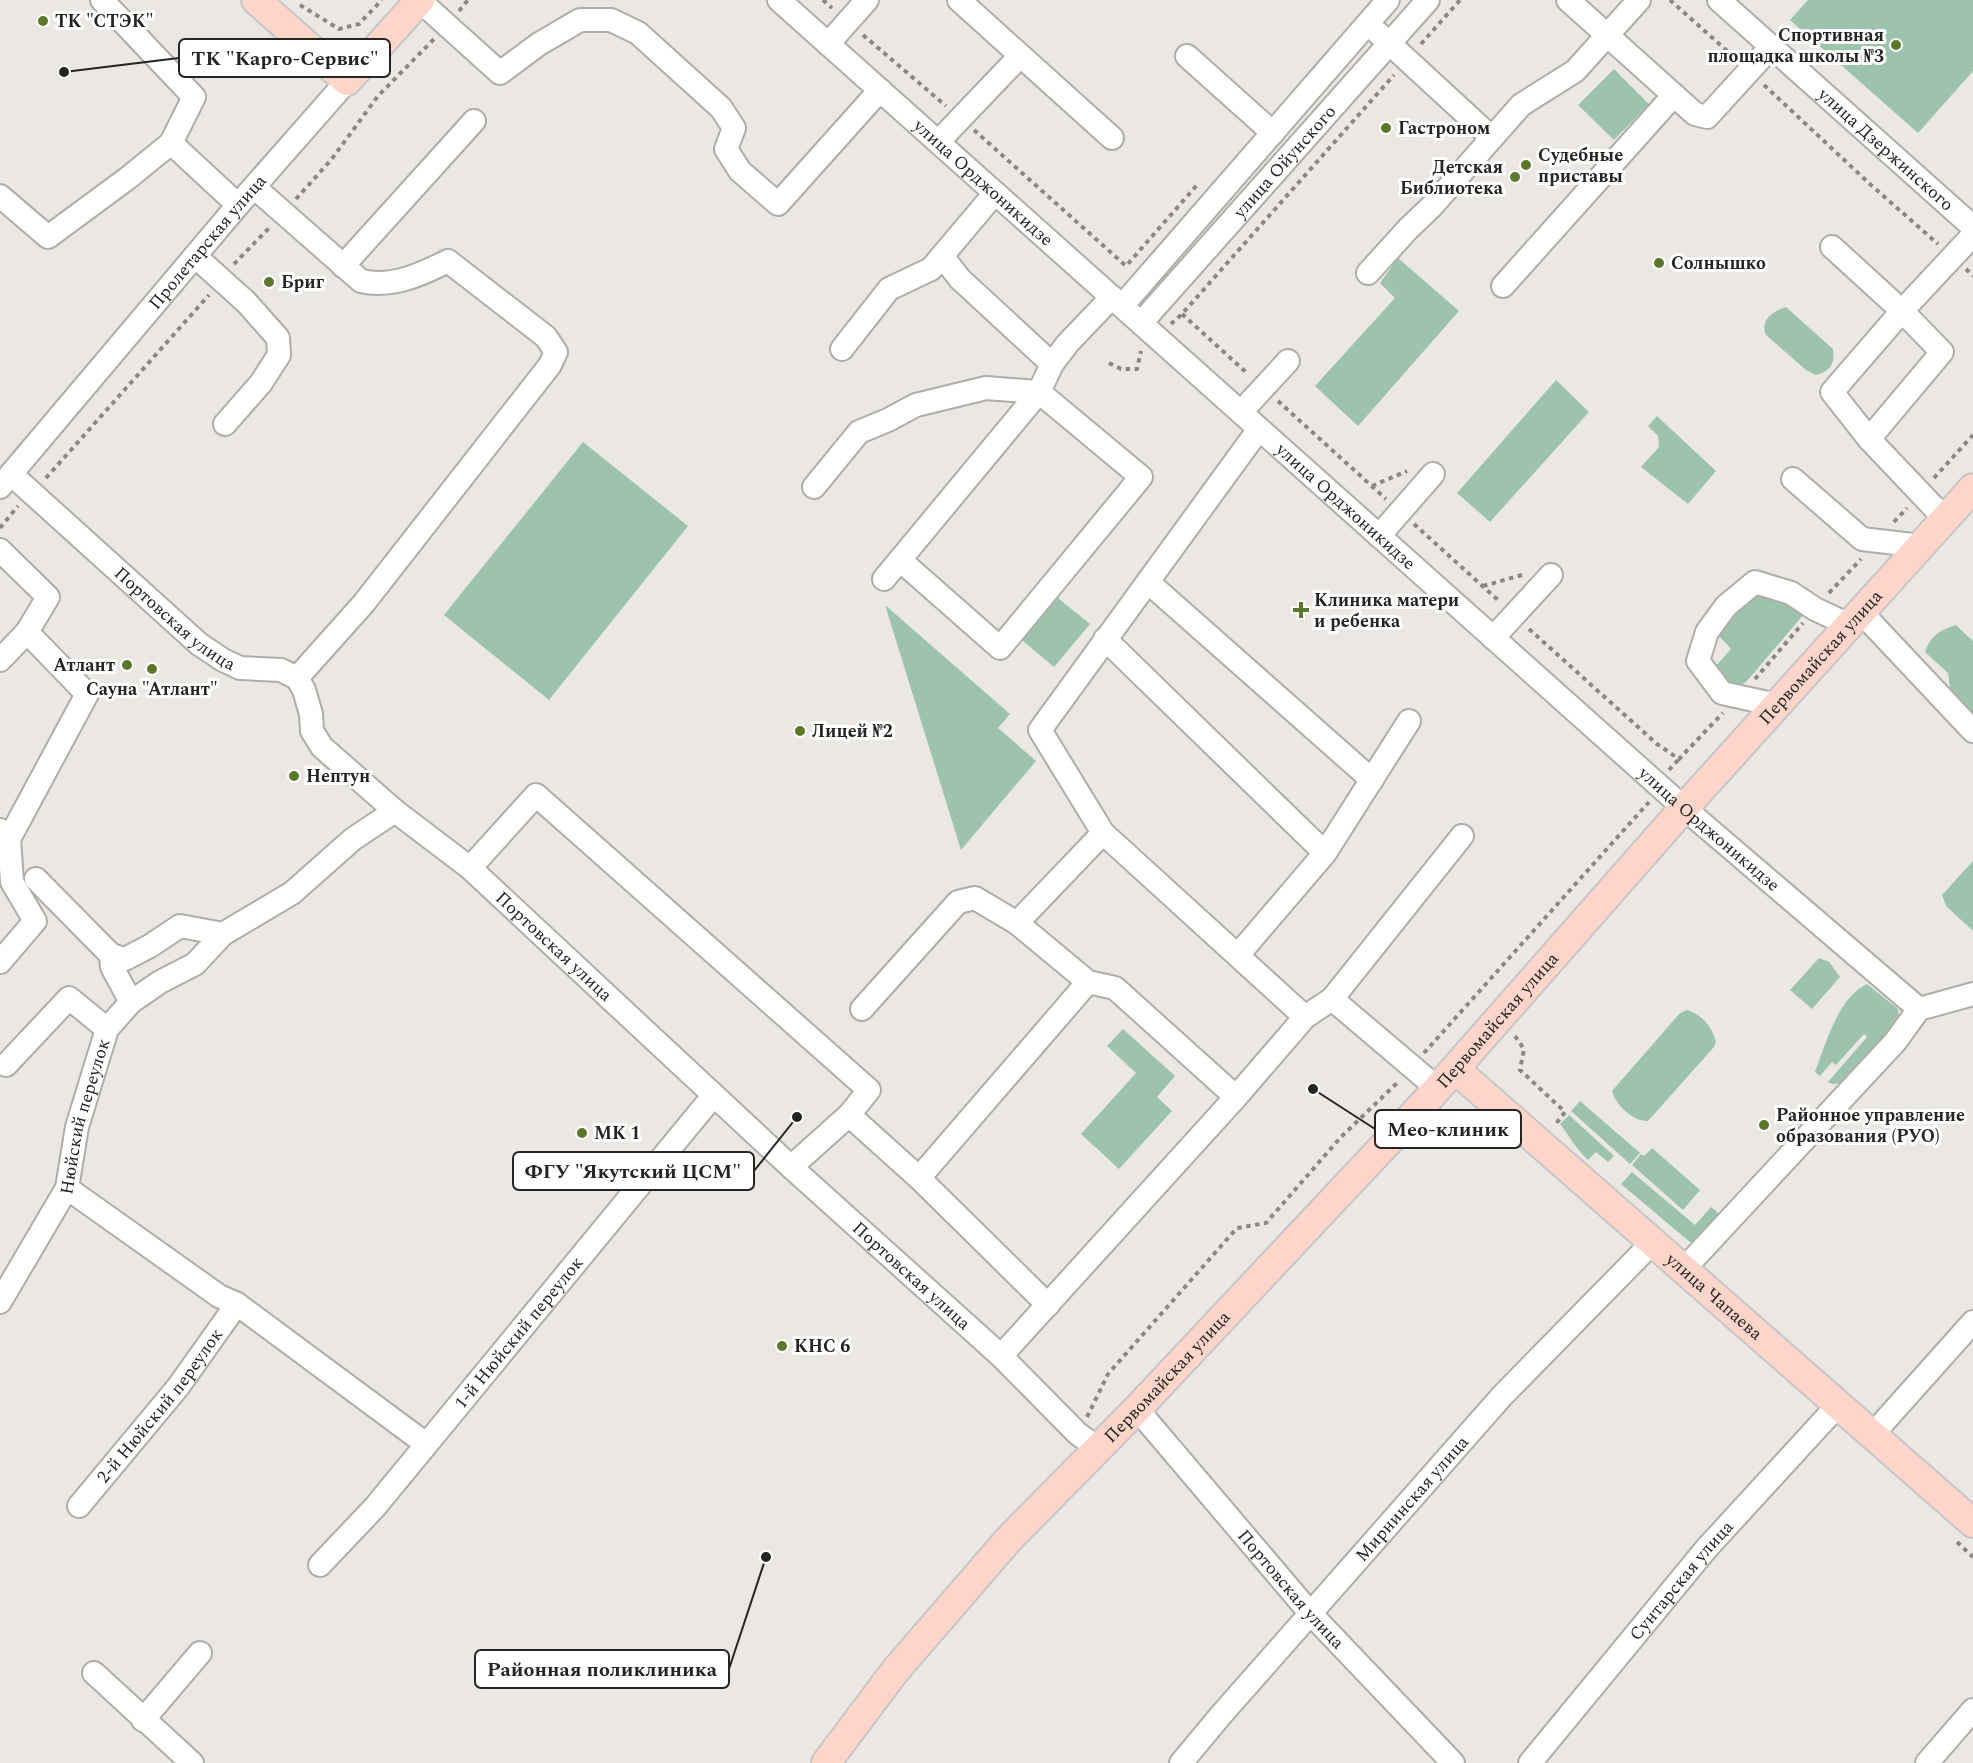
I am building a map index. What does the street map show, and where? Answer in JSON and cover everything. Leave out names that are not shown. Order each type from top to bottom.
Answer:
[{"type":"main road","points":[[256,0],[347,81]]},
{"type":"main road","name":"Пролетарская улица","points":[[347,81],[419,0]]},
{"type":"main road","name":"Первомайская улица","points":[[826,1763],[895,1671],[1009,1539],[1088,1441],[1137,1409],[1446,1078],[1684,808],[1973,489]]},
{"type":"main road","name":"улица Чапаева","points":[[1446,1078],[1684,1269],[1973,1523]]},
{"type":"street","points":[[0,196],[48,237],[171,143],[194,97],[102,0]]},
{"type":"street","points":[[419,0],[500,73],[539,44],[580,20],[611,20],[638,33],[721,108],[734,128],[726,149],[740,171],[778,204],[880,90]]},
{"type":"street","name":"улица Орджоникидзе","points":[[779,0],[1658,785],[1919,1009]]},
{"type":"street","points":[[828,44],[867,0]]},
{"type":"street","points":[[959,0],[1112,138]]},
{"type":"street","name":"улица Ойунского","points":[[1148,330],[1428,0]]},
{"type":"street","points":[[1568,0],[1695,114],[1707,117],[1772,47]]},
{"type":"street","points":[[1368,273],[1432,206],[1521,105],[1575,71],[1639,0]]},
{"type":"street","name":"улица Дзержинского","points":[[1719,0],[1973,226]]},
{"type":"street","points":[[1374,9],[1390,43],[1492,138]]},
{"type":"street","name":"улица Ойунского","points":[[884,579],[1039,392],[1052,364],[1068,343],[1117,301],[1273,132],[1374,9]]},
{"type":"street","points":[[938,142],[1020,56]]},
{"type":"street","points":[[1187,56],[1273,132]]},
{"type":"street","name":"Пролетарская улица","points":[[6,480],[238,205],[347,81]]},
{"type":"street","points":[[1503,286],[1674,95]]},
{"type":"street","points":[[343,266],[474,121]]},
{"type":"street","points":[[171,143],[238,205]]},
{"type":"street","points":[[254,187],[361,281],[376,285],[400,282],[448,261],[546,337],[556,352],[550,366],[364,603],[297,678]]},
{"type":"street","points":[[842,349],[889,289],[931,269],[995,192]]},
{"type":"street","points":[[1945,519],[1869,440],[1832,392],[1902,311],[1973,235]]},
{"type":"street","points":[[1833,247],[1942,352],[1869,440]]},
{"type":"street","points":[[195,256],[246,302],[278,338],[279,356],[261,383],[225,424]]},
{"type":"street","points":[[942,256],[960,279],[1052,364]]},
{"type":"street","points":[[1241,412],[1288,361]]},
{"type":"street","points":[[814,487],[859,432],[916,405],[986,388],[1039,392],[1141,477],[1000,648],[900,560]]},
{"type":"street","points":[[1259,429],[1040,730],[1103,833],[1305,1017]]},
{"type":"street","points":[[1379,536],[1400,512],[1424,471]]},
{"type":"street","points":[[1793,479],[1862,539],[1921,546]]},
{"type":"street","name":"Портовская улица","points":[[6,480],[199,644],[240,668],[281,670],[297,678],[304,690],[311,714],[312,731],[322,747],[395,811],[470,868],[713,1096],[1001,1356],[1088,1441]]},
{"type":"street","points":[[0,550],[48,597],[27,632],[0,660]]},
{"type":"street","points":[[1493,638],[1551,575]]},
{"type":"street","points":[[1148,582],[1372,780]]},
{"type":"street","points":[[1777,705],[1722,693],[1698,661],[1707,632],[1726,606],[1755,582],[1791,593],[1815,609],[1855,618],[1973,731]]},
{"type":"street","points":[[0,962],[35,921],[12,882],[3,833],[87,694],[27,632]]},
{"type":"street","points":[[1106,639],[1325,852]]},
{"type":"street","points":[[1238,955],[1325,852],[1409,720]]},
{"type":"street","points":[[470,868],[536,795],[869,1090],[849,1115],[791,1167]]},
{"type":"street","name":"Нюйский переулок","points":[[0,1302],[67,1188],[77,1127],[107,1029],[131,1002],[160,982],[195,964],[223,934],[292,893],[353,839],[395,811]]},
{"type":"street","points":[[1017,923],[1103,833]]},
{"type":"street","points":[[1001,1356],[1236,1097],[1305,1017],[1332,999],[1462,836]]},
{"type":"street","points":[[36,879],[111,955],[124,959],[150,946],[180,926],[223,934]]},
{"type":"street","points":[[862,1009],[958,902],[975,898],[1017,923],[1088,982],[1115,988],[1236,1097]]},
{"type":"street","points":[[111,955],[112,967],[131,1002]]},
{"type":"street","points":[[919,1178],[1088,982]]},
{"type":"street","points":[[1684,1269],[1895,1042],[1919,1009],[1973,994]]},
{"type":"street","points":[[6,1065],[69,998],[107,1029]]},
{"type":"street","points":[[1332,999],[1412,1067],[1446,1078]]},
{"type":"street","name":"1-й Нюйский переулок","points":[[320,1565],[375,1507],[713,1096]]},
{"type":"street","points":[[849,1115],[919,1178],[1048,1305]]},
{"type":"street","points":[[67,1188],[219,1296],[237,1304],[426,1444]]},
{"type":"street","name":"Мирнинская улица","points":[[1180,1763],[1502,1396],[1652,1242]]},
{"type":"street","name":"2-й Нюйский переулок","points":[[79,1506],[178,1387],[237,1304]]},
{"type":"street","points":[[1873,1434],[1973,1322]]},
{"type":"street","name":"Сунтарская улица","points":[[1530,1763],[1706,1549],[1839,1404]]},
{"type":"street","name":"Портовская улица","points":[[1137,1409],[1311,1614],[1453,1763]]},
{"type":"street","points":[[143,1720],[200,1653]]},
{"type":"street","points":[[94,1673],[192,1763]]},
{"type":"street","points":[[1927,1763],[1973,1710]]},
{"type":"path","points":[[291,0],[339,29],[360,24],[381,0]]},
{"type":"path","points":[[1109,363],[1120,369],[1137,369],[1148,330],[1182,314],[1460,0]]},
{"type":"path","points":[[1670,0],[1973,276]]},
{"type":"path","points":[[1182,314],[1657,744],[1678,759]]},
{"type":"path","points":[[1088,1441],[1108,1374],[1237,1228],[1266,1223],[1341,1137],[1412,1067],[1649,802],[1658,785],[1678,759],[1738,698],[1815,609],[1973,435]]},
{"type":"path","points":[[1372,486],[1424,471]]},
{"type":"path","points":[[1482,586],[1524,575]]},
{"type":"green space","name":"Спортивная площадка школы №3","points":[[1808,0],[1973,0],[1973,71],[1918,133],[1790,20]]},
{"type":"green space","points":[[1614,69],[1649,104],[1614,140],[1578,105]]},
{"type":"green space","points":[[1398,258],[1459,311],[1358,426],[1315,386],[1395,298],[1380,283]]},
{"type":"green space","points":[[1786,307],[1833,349],[1831,366],[1825,371],[1816,375],[1806,370],[1766,335],[1764,325],[1766,321],[1777,311]]},
{"type":"green space","points":[[1556,380],[1589,412],[1490,522],[1457,493]]},
{"type":"green space","points":[[1657,416],[1716,471],[1688,504],[1641,467],[1659,447],[1658,436],[1648,426]]},
{"type":"green space","points":[[583,442],[688,526],[549,700],[444,615]]},
{"type":"green space","points":[[1753,590],[1778,599],[1805,613],[1747,681],[1732,685],[1715,667],[1731,649],[1718,635],[1719,624]]},
{"type":"green space","points":[[1053,594],[1090,624],[1054,667],[1017,636]]},
{"type":"green space","points":[[885,605],[1010,714],[998,728],[1036,761],[961,850]]},
{"type":"green space","points":[[1956,625],[1973,641],[1973,724],[1951,696],[1948,673],[1925,652],[1937,634]]},
{"type":"green space","points":[[1973,861],[1973,931],[1946,906],[1942,895]]},
{"type":"green space","points":[[1819,958],[1829,962],[1840,977],[1812,1009],[1790,990]]},
{"type":"green space","points":[[1867,984],[1898,1009],[1899,1017],[1895,1026],[1846,1083],[1832,1084],[1828,1082],[1867,1037],[1864,1034],[1836,1065],[1832,1062],[1820,1076],[1815,1072],[1828,1035],[1841,1010],[1857,990]]},
{"type":"green space","points":[[1687,1010],[1702,1018],[1709,1026],[1716,1042],[1714,1047],[1648,1121],[1636,1118],[1621,1107],[1612,1091],[1680,1013]]},
{"type":"green space","points":[[1123,1029],[1175,1076],[1157,1097],[1172,1111],[1119,1169],[1081,1134],[1136,1073],[1107,1046]]},
{"type":"green space","points":[[1580,1101],[1640,1153],[1630,1164],[1571,1111]]},
{"type":"green space","points":[[1569,1115],[1614,1156],[1608,1162],[1596,1152],[1588,1160],[1580,1152],[1560,1124]]},
{"type":"green space","points":[[1652,1148],[1700,1190],[1683,1210],[1632,1165],[1641,1154],[1644,1156]]},
{"type":"green space","points":[[1632,1172],[1695,1225],[1711,1207],[1723,1217],[1697,1248],[1621,1184]]},
{"type":"place","name":"ТК \"СТЭК\"","points":[[43,21]]},
{"type":"place","name":"Спортивная площадка школы №3","points":[[1896,45]]},
{"type":"place","name":"ТК \"Карго-Сервис\"","points":[[64,72]]},
{"type":"place","name":"Гастроном","points":[[1386,128]]},
{"type":"place","name":"Судебные приставы","points":[[1526,165]]},
{"type":"place","name":"Детская Библиотека","points":[[1515,177]]},
{"type":"place","name":"Солнышко","points":[[1659,263]]},
{"type":"place","name":"Бриг","points":[[269,282]]},
{"type":"place","name":"Клиника матери и ребенка","points":[[1301,610]]},
{"type":"place","name":"Атлант","points":[[127,665]]},
{"type":"place","name":"Сауна \"Атлант\"","points":[[152,669]]},
{"type":"place","name":"Лицей №2","points":[[800,731]]},
{"type":"place","name":"Нептун","points":[[294,776]]},
{"type":"place","name":"Мео-клиник","points":[[1313,1089]]},
{"type":"place","name":"ФГУ \"Якутский ЦСМ\"","points":[[797,1117]]},
{"type":"place","name":"Районное управление образования (РУО)","points":[[1764,1125]]},
{"type":"place","name":"МК 1","points":[[582,1133]]},
{"type":"place","name":"КНС 6","points":[[782,1346]]},
{"type":"place","name":"Районная поликлиника","points":[[766,1557]]}]
